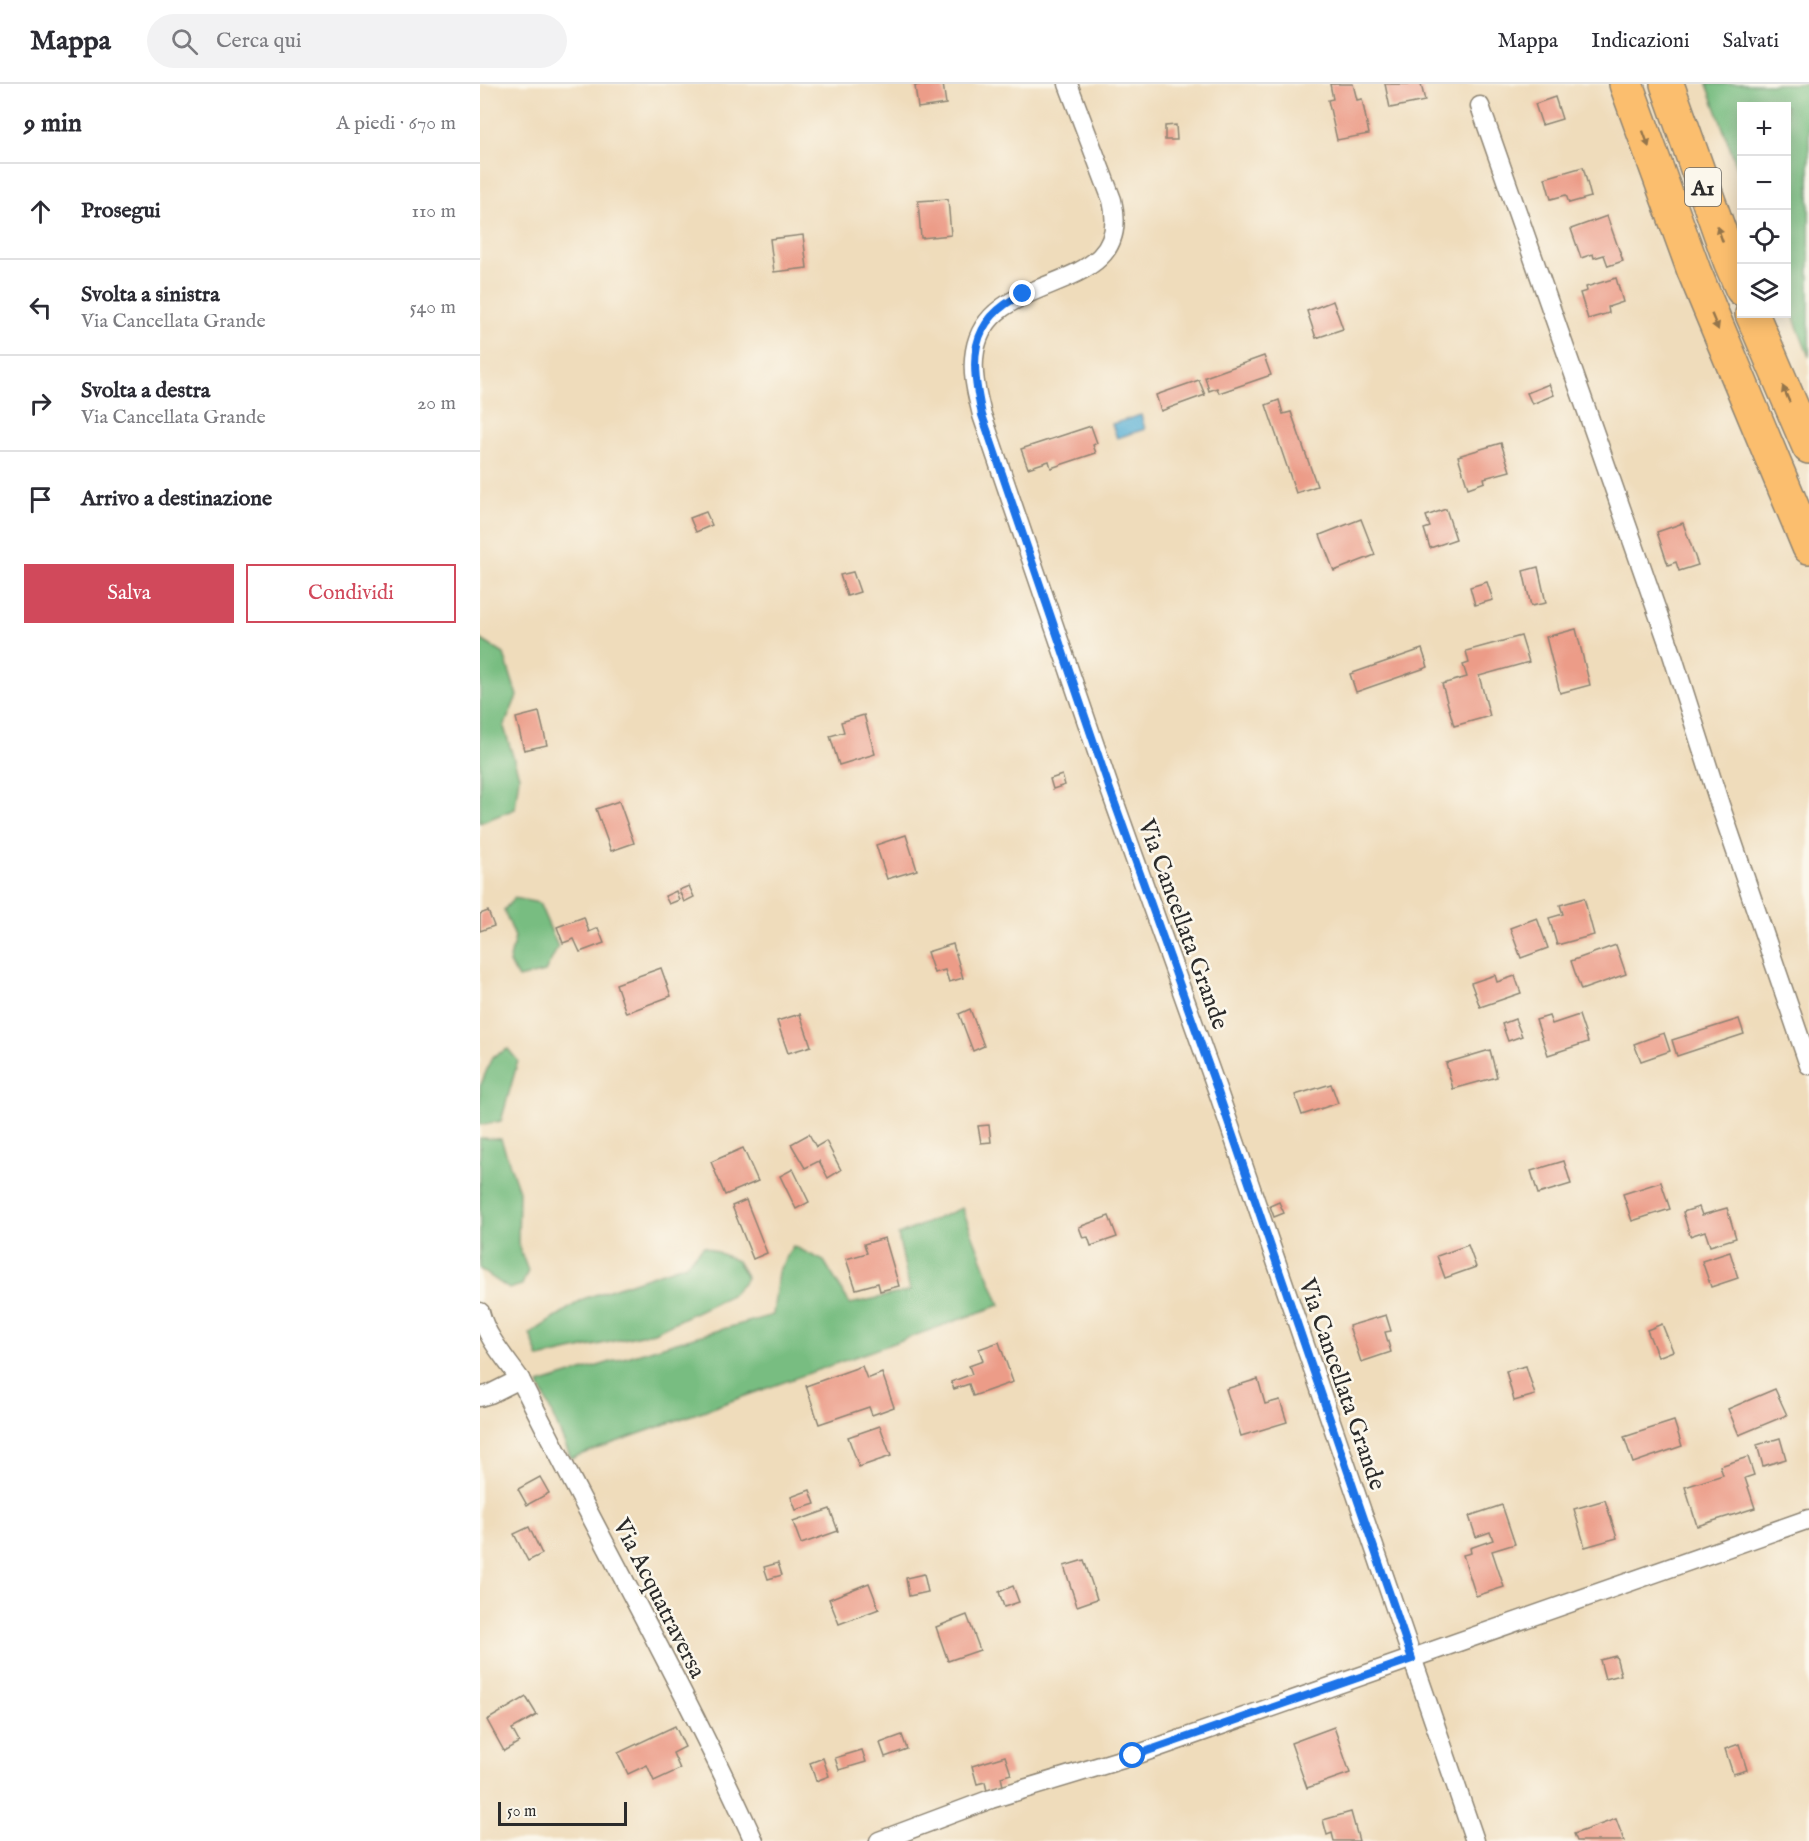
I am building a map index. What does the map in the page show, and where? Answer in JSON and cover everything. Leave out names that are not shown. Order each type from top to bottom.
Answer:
[{"type":"highway","name":"A1","points":[[1626,84],[1694,271],[1809,547]]},
{"type":"highway","name":"A1","points":[[1667,84],[1737,277]]},
{"type":"highway","points":[[1754,318],[1809,447]]},
{"type":"street","name":"Via Cancellata Grande","points":[[1068,84],[1112,200],[1115,219],[1112,238],[1102,255],[1087,268],[1016,297],[988,322],[976,344],[973,368],[982,415],[1108,784],[1218,1092],[1475,1841]]},
{"type":"street","points":[[1480,106],[1671,651],[1720,805],[1809,1065]]},
{"type":"street","name":"Via Acquatraversa","points":[[480,1312],[494,1341],[520,1379],[571,1482],[631,1590],[754,1841]]},
{"type":"street","points":[[480,1397],[490,1395],[520,1379]]},
{"type":"street","points":[[879,1841],[991,1799],[1133,1756],[1809,1519]]},
{"type":"green space","points":[[1707,84],[1809,84],[1809,357],[1791,310],[1791,102],[1737,102],[1737,167]]},
{"type":"green space","points":[[480,639],[504,654],[517,696],[504,727],[519,776],[515,809],[480,823]]},
{"type":"green space","points":[[514,898],[539,903],[558,947],[545,972],[518,978],[509,963],[515,937],[504,910]]},
{"type":"green space","points":[[508,1049],[518,1061],[501,1121],[480,1125],[480,1087],[492,1057]]},
{"type":"green space","points":[[480,1138],[501,1139],[519,1191],[518,1244],[528,1271],[522,1285],[509,1289],[480,1269]]},
{"type":"green space","points":[[962,1208],[1000,1305],[571,1458],[539,1384],[773,1315],[778,1272],[793,1246],[824,1261],[850,1304],[910,1291],[898,1235]]},
{"type":"green space","points":[[704,1246],[737,1261],[747,1278],[733,1294],[654,1332],[539,1358],[530,1334],[583,1299],[686,1264]]},
{"type":"water","points":[[1141,415],[1145,429],[1117,438],[1112,424]]},
{"type":"building","points":[[943,84],[946,104],[918,108],[915,86]]},
{"type":"building","points":[[1330,84],[1353,84],[1357,100],[1362,99],[1369,134],[1337,140],[1328,100],[1333,99]]},
{"type":"building","points":[[1385,84],[1421,84],[1425,101],[1390,108]]},
{"type":"building","points":[[1555,97],[1562,119],[1542,125],[1535,104]]},
{"type":"building","points":[[1176,125],[1177,140],[1165,140],[1165,126]]},
{"type":"building","points":[[1583,167],[1591,197],[1569,203],[1566,195],[1551,199],[1545,178]]},
{"type":"building","points":[[948,199],[951,235],[921,238],[918,201]]},
{"type":"building","points":[[1607,216],[1623,261],[1608,266],[1604,255],[1594,258],[1593,254],[1581,258],[1571,229]]},
{"type":"building","points":[[803,235],[807,268],[774,272],[770,239]]},
{"type":"building","points":[[1616,278],[1623,302],[1608,307],[1609,313],[1588,319],[1580,293],[1587,291],[1586,287]]},
{"type":"building","points":[[1333,301],[1343,329],[1316,338],[1307,311]]},
{"type":"building","points":[[1264,356],[1271,375],[1219,393],[1217,388],[1209,391],[1205,377]]},
{"type":"building","points":[[1199,380],[1205,395],[1161,411],[1156,395]]},
{"type":"building","points":[[1549,384],[1554,395],[1532,404],[1527,393]]},
{"type":"building","points":[[1279,400],[1283,414],[1291,412],[1317,486],[1296,493],[1266,405]]},
{"type":"building","points":[[1091,426],[1097,443],[1093,445],[1096,453],[1051,468],[1049,461],[1028,468],[1021,449]]},
{"type":"building","points":[[1501,443],[1510,471],[1484,478],[1485,482],[1468,488],[1458,456]]},
{"type":"building","points":[[1446,509],[1456,539],[1430,548],[1424,529],[1430,527],[1426,516]]},
{"type":"building","points":[[706,512],[712,525],[696,532],[690,518]]},
{"type":"building","points":[[1361,519],[1375,555],[1334,571],[1320,535]]},
{"type":"building","points":[[1683,523],[1698,565],[1679,571],[1676,562],[1668,565],[1657,532]]},
{"type":"building","points":[[1538,567],[1546,603],[1531,606],[1523,571]]},
{"type":"building","points":[[853,572],[860,592],[847,596],[840,575]]},
{"type":"building","points":[[1487,582],[1493,600],[1475,605],[1470,587]]},
{"type":"building","points":[[1576,629],[1590,685],[1560,693],[1546,637]]},
{"type":"building","points":[[1521,636],[1529,662],[1479,676],[1490,716],[1454,726],[1442,684],[1467,677],[1463,665],[1469,663],[1466,651]]},
{"type":"building","points":[[1422,649],[1428,667],[1356,692],[1350,674]]},
{"type":"building","points":[[539,712],[547,745],[524,750],[516,718]]},
{"type":"building","points":[[864,715],[875,754],[839,765],[830,736],[844,732],[841,722]]},
{"type":"building","points":[[1062,775],[1065,785],[1053,789],[1050,779]]},
{"type":"building","points":[[619,801],[634,843],[611,851],[596,809]]},
{"type":"building","points":[[906,835],[917,870],[887,879],[876,845]]},
{"type":"building","points":[[689,886],[694,897],[684,902],[679,890]]},
{"type":"building","points":[[676,891],[679,900],[669,904],[665,896]]},
{"type":"building","points":[[1584,898],[1594,935],[1557,945],[1549,918],[1563,914],[1560,905]]},
{"type":"building","points":[[488,911],[494,926],[480,931],[480,914]]},
{"type":"building","points":[[584,917],[589,932],[598,928],[604,943],[580,952],[574,939],[563,943],[557,927]]},
{"type":"building","points":[[1537,918],[1548,948],[1521,958],[1510,928]]},
{"type":"building","points":[[953,944],[963,978],[949,982],[945,970],[934,973],[927,952]]},
{"type":"building","points":[[1616,945],[1626,974],[1581,990],[1571,961]]},
{"type":"building","points":[[661,968],[671,996],[626,1013],[616,984]]},
{"type":"building","points":[[1495,975],[1497,982],[1515,976],[1521,993],[1480,1007],[1471,983]]},
{"type":"building","points":[[970,1009],[984,1046],[973,1051],[959,1014]]},
{"type":"building","points":[[800,1014],[811,1046],[788,1053],[777,1021]]},
{"type":"building","points":[[1579,1015],[1588,1042],[1548,1055],[1536,1020],[1549,1016],[1552,1024]]},
{"type":"building","points":[[1515,1019],[1522,1036],[1508,1041],[1502,1024]]},
{"type":"building","points":[[1739,1019],[1744,1034],[1677,1056],[1672,1040]]},
{"type":"building","points":[[1664,1033],[1670,1051],[1641,1061],[1634,1044]]},
{"type":"building","points":[[1490,1050],[1497,1077],[1453,1089],[1446,1063]]},
{"type":"building","points":[[1331,1084],[1338,1103],[1302,1115],[1295,1095]]},
{"type":"building","points":[[989,1125],[991,1142],[981,1143],[978,1126]]},
{"type":"building","points":[[809,1134],[816,1147],[826,1141],[841,1170],[828,1178],[819,1161],[805,1168],[791,1144]]},
{"type":"building","points":[[743,1148],[758,1181],[725,1195],[711,1162]]},
{"type":"building","points":[[1564,1161],[1571,1184],[1538,1194],[1531,1171]]},
{"type":"building","points":[[793,1169],[809,1202],[796,1209],[780,1176]]},
{"type":"building","points":[[1661,1182],[1670,1209],[1632,1221],[1623,1194]]},
{"type":"building","points":[[746,1200],[767,1253],[753,1259],[732,1206]]},
{"type":"building","points":[[1279,1202],[1284,1213],[1274,1217],[1270,1206]]},
{"type":"building","points":[[1699,1207],[1702,1215],[1727,1208],[1736,1238],[1710,1246],[1705,1231],[1690,1236],[1683,1212]]},
{"type":"building","points":[[1109,1216],[1117,1237],[1091,1246],[1088,1237],[1083,1238],[1079,1227]]},
{"type":"building","points":[[885,1238],[899,1286],[880,1291],[878,1283],[856,1289],[846,1259],[867,1253],[864,1244]]},
{"type":"building","points":[[1468,1245],[1476,1267],[1445,1278],[1437,1256]]},
{"type":"building","points":[[1730,1252],[1738,1278],[1711,1287],[1702,1261]]},
{"type":"building","points":[[1386,1315],[1391,1331],[1385,1332],[1391,1352],[1361,1362],[1349,1326]]},
{"type":"building","points":[[1662,1324],[1673,1351],[1658,1357],[1647,1330]]},
{"type":"building","points":[[999,1342],[1013,1382],[973,1396],[969,1384],[954,1389],[951,1382],[972,1374],[969,1366],[983,1361],[979,1349]]},
{"type":"building","points":[[862,1366],[867,1379],[882,1373],[894,1407],[872,1415],[869,1407],[819,1424],[806,1386]]},
{"type":"building","points":[[1526,1366],[1535,1395],[1514,1401],[1506,1371]]},
{"type":"building","points":[[1258,1379],[1265,1404],[1280,1400],[1287,1422],[1241,1436],[1226,1389]]},
{"type":"building","points":[[1775,1389],[1787,1415],[1739,1435],[1728,1409]]},
{"type":"building","points":[[1674,1421],[1682,1446],[1633,1463],[1624,1437]]},
{"type":"building","points":[[880,1426],[891,1456],[859,1467],[848,1437]]},
{"type":"building","points":[[1780,1438],[1786,1459],[1763,1466],[1757,1445]]},
{"type":"building","points":[[1748,1457],[1754,1475],[1745,1478],[1755,1508],[1697,1526],[1685,1487],[1723,1475],[1720,1466]]},
{"type":"building","points":[[540,1477],[549,1493],[527,1505],[518,1489]]},
{"type":"building","points":[[810,1490],[815,1504],[796,1510],[791,1497]]},
{"type":"building","points":[[1605,1500],[1617,1538],[1585,1547],[1574,1509]]},
{"type":"building","points":[[1502,1505],[1515,1544],[1492,1551],[1504,1587],[1476,1596],[1463,1555],[1471,1553],[1470,1548],[1493,1540],[1490,1532],[1476,1537],[1469,1516]]},
{"type":"building","points":[[830,1509],[838,1531],[801,1544],[793,1522]]},
{"type":"building","points":[[529,1527],[542,1554],[528,1561],[514,1534]]},
{"type":"building","points":[[1084,1560],[1097,1599],[1077,1606],[1064,1566]]},
{"type":"building","points":[[778,1563],[782,1575],[768,1579],[764,1567]]},
{"type":"building","points":[[924,1574],[928,1592],[909,1596],[906,1578]]},
{"type":"building","points":[[869,1583],[879,1609],[839,1624],[829,1599]]},
{"type":"building","points":[[1013,1586],[1019,1602],[1004,1607],[999,1592]]},
{"type":"building","points":[[967,1615],[980,1650],[948,1661],[936,1627]]},
{"type":"building","points":[[1616,1656],[1621,1675],[1605,1679],[1600,1660]]},
{"type":"building","points":[[526,1697],[537,1715],[512,1729],[519,1742],[504,1751],[487,1720]]},
{"type":"building","points":[[675,1726],[685,1747],[673,1753],[680,1769],[654,1781],[647,1765],[628,1774],[618,1753]]},
{"type":"building","points":[[1334,1727],[1350,1773],[1307,1788],[1291,1743]]},
{"type":"building","points":[[902,1735],[907,1749],[885,1757],[880,1743]]},
{"type":"building","points":[[1739,1744],[1747,1770],[1733,1774],[1725,1749]]},
{"type":"building","points":[[862,1750],[866,1762],[839,1770],[835,1758]]},
{"type":"building","points":[[1005,1756],[1011,1774],[1001,1777],[1003,1786],[987,1791],[985,1782],[977,1784],[972,1766]]},
{"type":"building","points":[[823,1758],[829,1776],[816,1781],[810,1763]]},
{"type":"building","points":[[1351,1812],[1359,1841],[1334,1841],[1332,1833],[1327,1835],[1323,1820]]},
{"type":"building","points":[[1616,1819],[1624,1841],[1577,1841],[1574,1834]]},
{"type":"route","points":[[1023,294],[1001,308],[979,336],[974,351],[973,368],[982,415],[1108,784],[1218,1092],[1412,1659],[1133,1756]]}]
